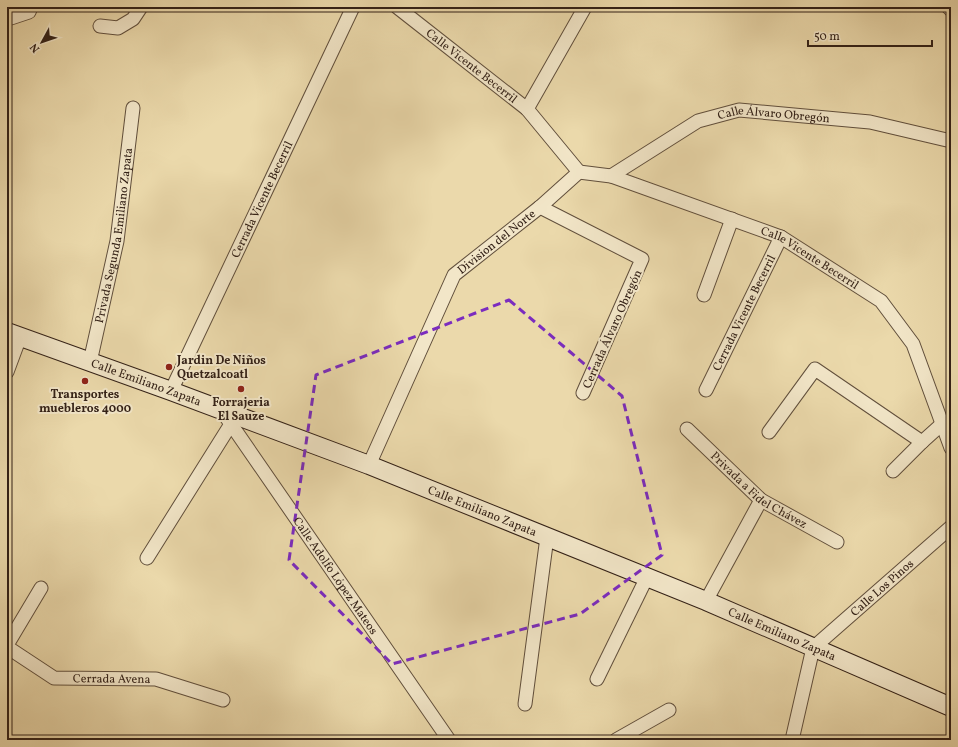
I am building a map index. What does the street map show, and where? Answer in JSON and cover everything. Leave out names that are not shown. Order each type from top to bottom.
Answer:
[{"type":"main road","name":"Calle Emiliano Zapata","points":[[13,334],[171,391],[226,418],[369,465],[706,601],[951,707]]},
{"type":"street","points":[[7,18],[29,12],[31,7]]},
{"type":"street","points":[[100,26],[118,28],[133,19],[141,7]]},
{"type":"street","name":"Cerrada Vicente Becerril","points":[[171,391],[353,7]]},
{"type":"street","name":"Calle Vicente Becerril","points":[[397,7],[527,109]]},
{"type":"street","points":[[579,172],[527,109],[585,7]]},
{"type":"street","points":[[948,7],[951,10]]},
{"type":"street","name":"Privada Segunda Emiliano Zapata","points":[[90,362],[117,241],[133,108]]},
{"type":"street","name":"Calle Álvaro Obregón","points":[[611,176],[698,121],[738,110],[870,122],[951,141]]},
{"type":"street","name":"Calle Vicente Becerril","points":[[579,172],[611,176],[781,237],[881,301],[913,344],[951,448]]},
{"type":"street","name":"Division del Norte","points":[[369,465],[454,275],[540,207],[579,172]]},
{"type":"street","name":"Cerrada Álvaro Obregón","points":[[540,207],[642,259],[583,393]]},
{"type":"street","points":[[704,295],[732,219]]},
{"type":"street","name":"Cerrada Vicente Becerril","points":[[706,390],[781,237]]},
{"type":"street","points":[[7,372],[13,334]]},
{"type":"street","points":[[769,432],[815,369],[922,442]]},
{"type":"street","points":[[146,558],[226,418]]},
{"type":"street","name":"Calle Adolfo López Mateos","points":[[226,418],[444,737]]},
{"type":"street","points":[[893,471],[942,424]]},
{"type":"street","name":"Privada a Fidel Chávez","points":[[687,429],[761,500],[837,542]]},
{"type":"street","points":[[706,601],[761,500]]},
{"type":"street","name":"Calle Los Pinos","points":[[813,648],[951,527]]},
{"type":"street","points":[[525,704],[547,537]]},
{"type":"street","points":[[597,679],[647,577]]},
{"type":"street","points":[[7,646],[41,588]]},
{"type":"street","name":"Cerrada Avena","points":[[7,646],[54,678],[156,679],[223,700]]},
{"type":"street","points":[[792,740],[813,648]]},
{"type":"street","points":[[616,740],[669,710]]},
{"type":"highlighted area","points":[[509,300],[622,396],[662,555],[580,614],[392,664],[289,560],[316,375]]},
{"type":"place","name":"Jardin De Niños Quetzalcoatl","points":[[169,367]]},
{"type":"place","name":"Transportes muebleros 4000","points":[[85,381]]},
{"type":"place","name":"Forrajeria El Sauze","points":[[241,389]]}]
